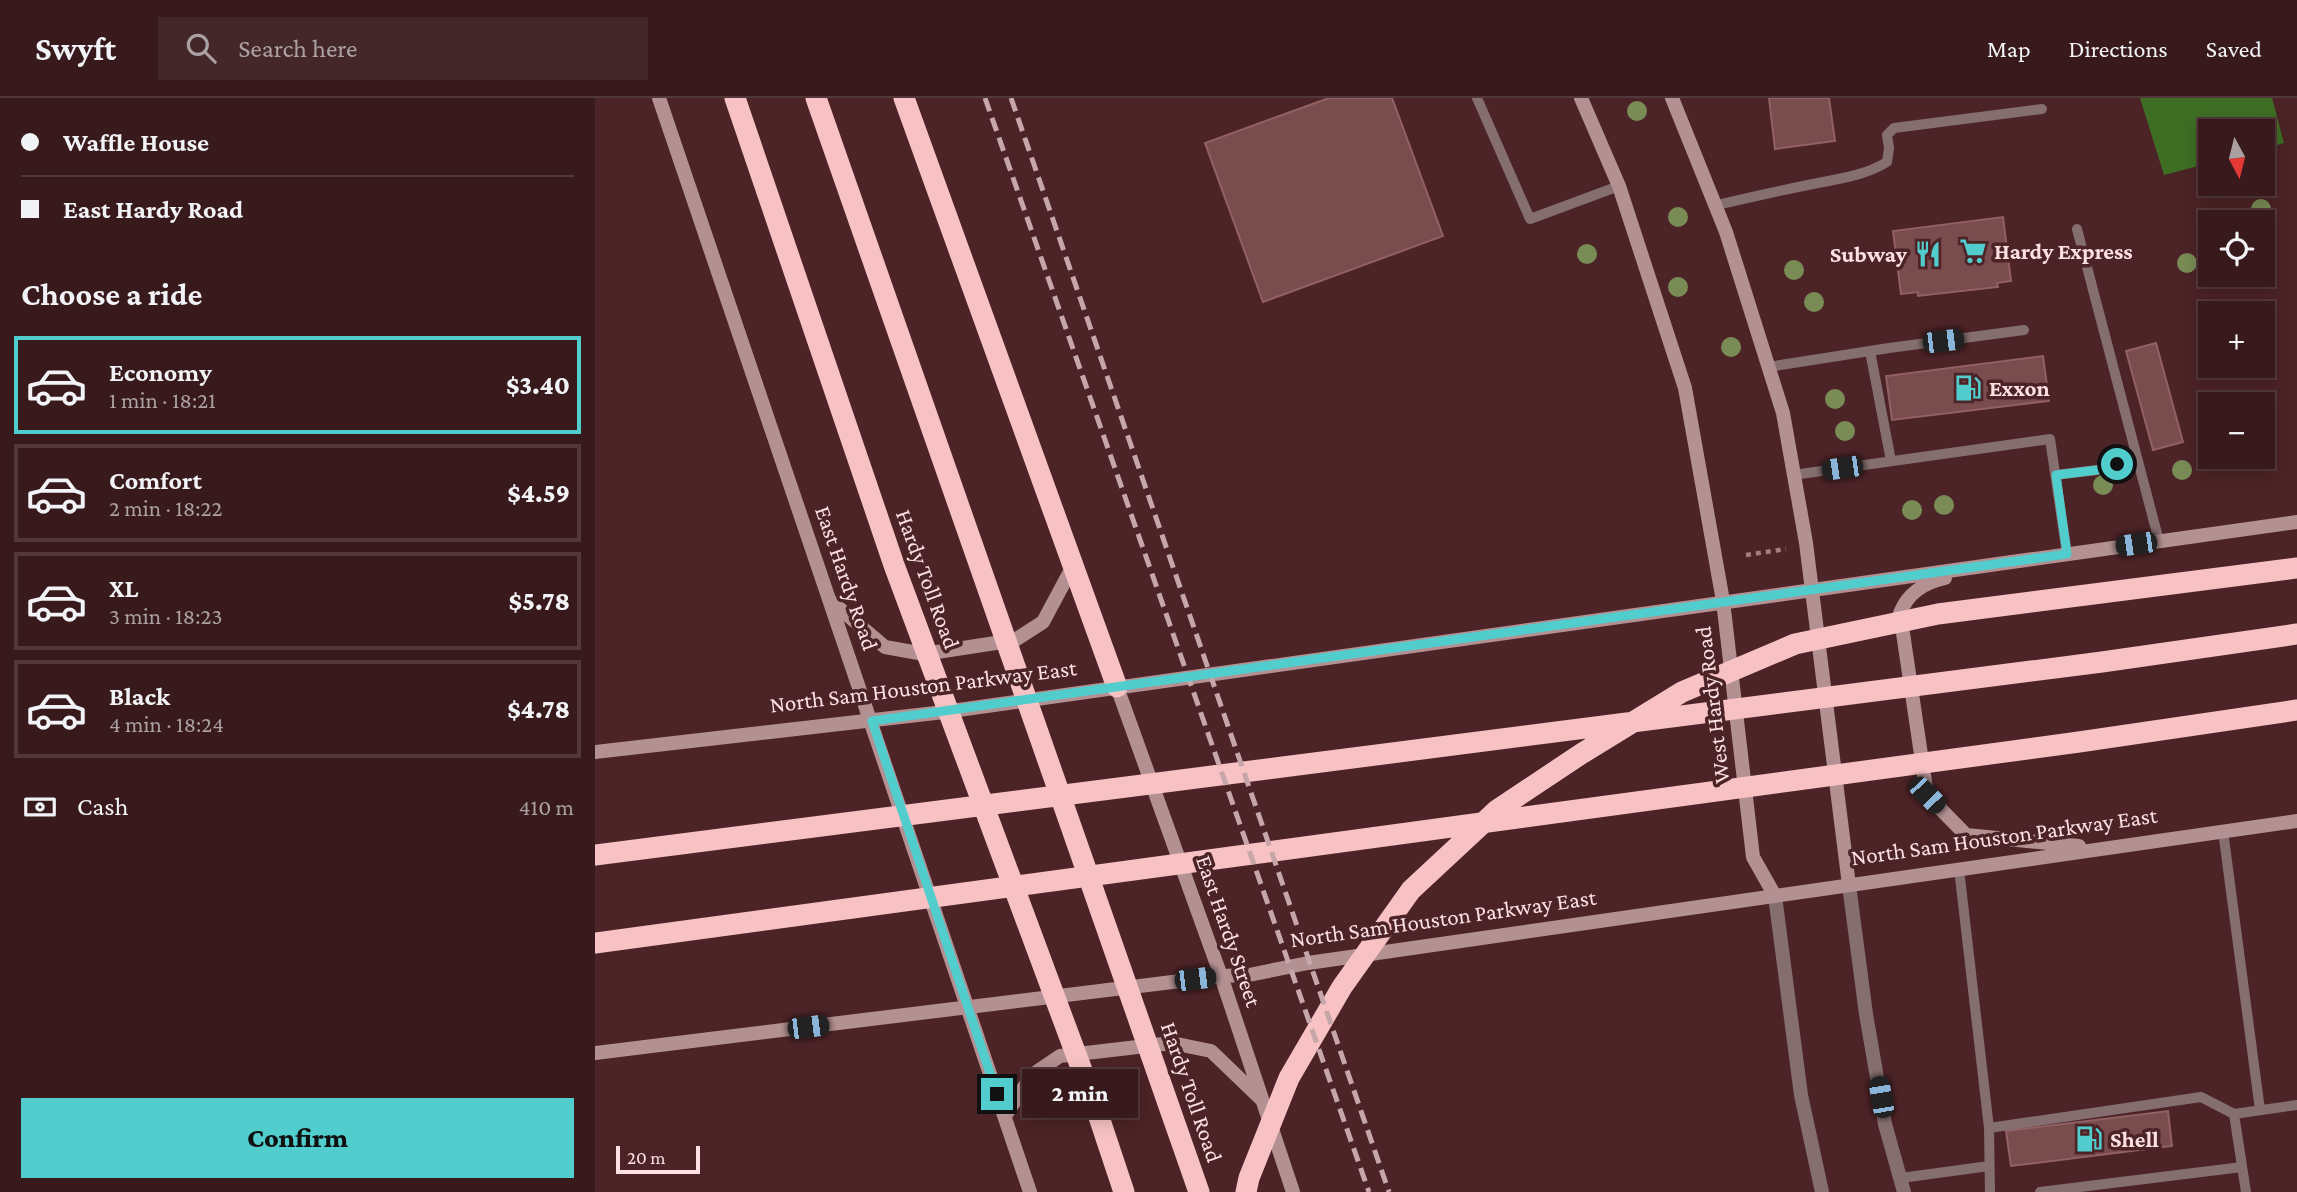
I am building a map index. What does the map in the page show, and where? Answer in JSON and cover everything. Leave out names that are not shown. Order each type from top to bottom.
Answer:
[{"type":"highway","name":"Hardy Toll Road","points":[[735,98],[894,565],[1096,1108],[1124,1192]]},
{"type":"highway","name":"Hardy Toll Road","points":[[816,98],[1199,1192]]},
{"type":"highway","points":[[904,98],[1117,687]]},
{"type":"highway","points":[[1246,1192],[1249,1178],[1289,1078],[1342,986],[1411,890],[1497,810],[1682,692],[1795,644],[1938,614],[2297,568]]},
{"type":"highway","points":[[595,855],[2102,662],[2297,634]]},
{"type":"highway","points":[[595,943],[2079,742],[2297,710]]},
{"type":"main road","name":"East Hardy Road","points":[[659,98],[1030,1192]]},
{"type":"main road","name":"West Hardy Road","points":[[1581,98],[1619,186],[1685,388],[1723,601],[1753,857],[1775,897]]},
{"type":"main road","points":[[1672,98],[1717,205],[1783,413],[1811,589],[1849,885]]},
{"type":"main road","name":"North Sam Houston Parkway East","points":[[595,752],[872,721],[2297,522]]},
{"type":"main road","points":[[2007,563],[1933,581],[1916,590],[1904,603],[1900,613],[1927,795],[1966,835],[2103,848]]},
{"type":"main road","points":[[831,601],[884,647],[924,653],[1016,640],[1043,622],[1073,566]]},
{"type":"main road","name":"East Hardy Street","points":[[1117,687],[1221,976],[1293,1192]]},
{"type":"main road","name":"North Sam Houston Parkway East","points":[[595,1053],[1221,976],[1249,975],[1322,961],[2297,821]]},
{"type":"main road","points":[[1005,1116],[1032,1075],[1059,1056],[1172,1043],[1211,1051],[1262,1100]]},
{"type":"street","points":[[1849,885],[1866,1014],[1883,1111],[1903,1185]]},
{"type":"street","name":"West Hardy Road","points":[[1775,897],[1801,1094],[1822,1192]]},
{"type":"lane","points":[[1477,98],[1530,219],[1619,186]]},
{"type":"lane","points":[[1717,205],[1812,184],[1845,180],[1875,169],[1887,162],[1887,135],[1893,128],[2042,110]]},
{"type":"lane","points":[[2077,229],[2159,541]]},
{"type":"lane","points":[[1768,367],[2024,330]]},
{"type":"lane","points":[[1870,351],[1891,461]]},
{"type":"lane","points":[[1793,475],[2050,439],[2067,554]]},
{"type":"lane","points":[[2056,475],[2097,470],[2137,457]]},
{"type":"lane","points":[[2223,831],[2260,1110]]},
{"type":"lane","points":[[1959,869],[1989,1128],[1990,1192]]},
{"type":"lane","points":[[1989,1128],[2201,1097],[2234,1114],[2297,1105]]},
{"type":"lane","points":[[2234,1114],[2246,1192]]},
{"type":"lane","points":[[1903,1185],[1989,1166]]},
{"type":"lane","points":[[2040,1192],[2242,1167]]},
{"type":"path","points":[[1746,555],[1791,548]]},
{"type":"green space","points":[[2140,98],[2272,98],[2284,143],[2275,146],[2275,119],[2198,119],[2198,166],[2164,175]]},
{"type":"building","points":[[1329,98],[1392,98],[1443,236],[1263,302],[1205,143]]},
{"type":"building","points":[[1769,98],[1829,98],[1835,141],[1775,149]]},
{"type":"building","points":[[2003,217],[2011,281],[1997,283],[1998,287],[1918,296],[1918,292],[1901,294],[1893,231]]},
{"type":"building","points":[[2156,343],[2183,442],[2153,450],[2126,351]]},
{"type":"building","name":"Exxon","points":[[2043,356],[2049,401],[1892,420],[1886,376]]},
{"type":"building","points":[[2168,1111],[2172,1146],[2011,1166],[2006,1131]]},
{"type":"railway","points":[[985,98],[1369,1192]]},
{"type":"railway","points":[[1011,98],[1389,1192]]},
{"type":"place","name":"Hardy Express","points":[[1973,251]]},
{"type":"place","name":"Subway","points":[[1928,254]]},
{"type":"place","name":"Exxon","points":[[1968,388]]},
{"type":"place","name":"Shell","points":[[2089,1139]]},
{"type":"route","points":[[997,1094],[872,721],[2067,554],[2056,475],[2097,470],[2117,464]]}]
